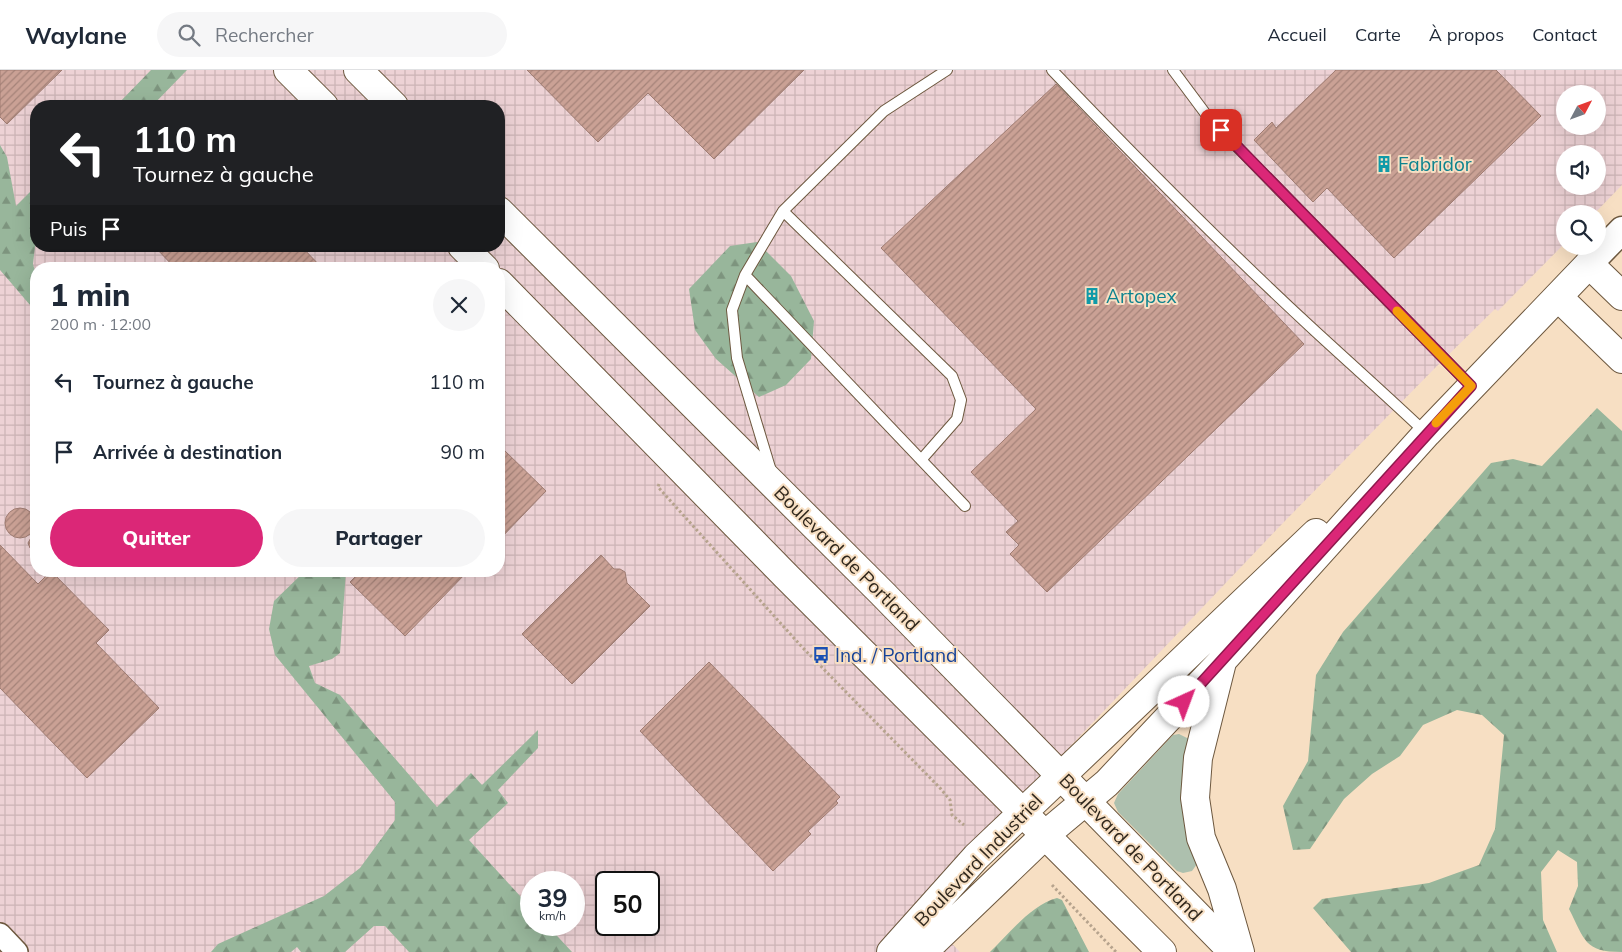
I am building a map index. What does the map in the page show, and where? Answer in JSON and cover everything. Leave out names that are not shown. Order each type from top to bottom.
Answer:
[{"type":"main road","points":[[288,70],[318,100]]},
{"type":"main road","points":[[358,70],[388,100]]},
{"type":"main road","name":"Boulevard de Portland","points":[[505,217],[775,486],[1233,952]]},
{"type":"main road","points":[[468,252],[478,262]]},
{"type":"main road","points":[[1589,264],[1622,296]]},
{"type":"main road","name":"Boulevard Industriel","points":[[924,952],[1045,835],[1108,783],[1222,661],[1426,432],[1589,264]]},
{"type":"main road","points":[[505,289],[786,576],[1162,952]]},
{"type":"main road","points":[[1558,297],[1622,359]]},
{"type":"main road","name":"Boulevard Industriel","points":[[891,952],[976,857],[1204,638],[1426,432]]},
{"type":"main road","points":[[1222,661],[1198,758],[1195,804],[1201,838],[1222,889],[1240,952]]},
{"type":"street","name":"Boulevard Industriel","points":[[1589,264],[1622,230]]},
{"type":"street","points":[[0,934],[18,952]]},
{"type":"lane","points":[[775,486],[737,358],[732,310],[745,275],[783,211],[884,111],[947,70]]},
{"type":"lane","points":[[1052,70],[1168,190],[1314,330],[1402,408],[1426,432]]},
{"type":"lane","points":[[1173,70],[1208,117],[1465,392]]},
{"type":"lane","points":[[783,211],[952,376],[961,400],[957,419],[921,460]]},
{"type":"lane","points":[[745,275],[965,506]]},
{"type":"path","points":[[658,487],[802,647],[940,788],[950,800],[952,814],[964,825]]},
{"type":"path","points":[[1052,886],[1116,952]]},
{"type":"shaded area","points":[[0,70],[1622,70],[1622,185],[1603,205],[1556,205],[1556,252],[1498,311],[1495,309],[1434,369],[1282,524],[917,907],[960,952],[0,952]]},
{"type":"green space","points":[[151,70],[187,70],[158,100],[122,100]]},
{"type":"green space","points":[[0,145],[7,157],[16,206],[30,192],[30,252],[34,252],[33,262],[30,262],[30,305],[0,270]]},
{"type":"green space","points":[[757,242],[791,276],[814,321],[811,359],[786,385],[759,397],[716,359],[695,330],[689,289],[730,246]]},
{"type":"green space","points":[[1597,408],[1622,431],[1622,952],[1600,950],[1593,947],[1583,936],[1569,909],[1578,886],[1577,862],[1558,850],[1541,872],[1543,920],[1557,952],[1351,952],[1313,908],[1322,899],[1429,883],[1479,865],[1495,829],[1504,735],[1482,715],[1457,710],[1423,725],[1400,756],[1372,774],[1344,799],[1310,849],[1293,850],[1283,806],[1308,761],[1316,675],[1343,632],[1491,463],[1513,459],[1542,466]]},
{"type":"green space","points":[[299,577],[346,577],[340,653],[332,659],[309,666],[315,683],[340,695],[437,807],[471,773],[482,785],[538,730],[538,748],[498,790],[508,803],[469,840],[520,896],[520,936],[557,936],[572,952],[409,952],[385,926],[374,926],[345,952],[301,952],[297,947],[291,952],[211,952],[218,944],[324,896],[360,868],[395,820],[395,802],[275,655],[269,629],[274,601]]},
{"type":"green space","points":[[1179,734],[1187,738],[1190,737],[1183,802],[1187,836],[1197,864],[1192,871],[1183,873],[1177,871],[1118,812],[1114,803],[1118,794],[1173,735]]},
{"type":"green space","points":[[1057,898],[1062,900],[1089,952],[990,952],[1030,913]]},
{"type":"building","points":[[0,70],[62,70],[7,124],[0,117]]},
{"type":"building","points":[[527,70],[804,70],[714,159],[648,93],[598,142]]},
{"type":"building","name":"Fabridor","points":[[1336,70],[1496,70],[1541,116],[1394,258],[1327,188],[1313,202],[1254,140],[1272,122],[1276,128]]},
{"type":"building","name":"Artopex","points":[[1056,84],[1304,344],[1047,592],[1010,554],[1019,545],[1006,532],[1018,521],[971,472],[1036,409],[881,248]]},
{"type":"building","points":[[160,252],[307,252],[316,262],[169,262]]},
{"type":"building","points":[[505,451],[546,491],[505,534]]},
{"type":"building","points":[[14,509],[26,509],[30,511],[30,535],[20,538],[14,537],[6,529],[6,517]]},
{"type":"building","points":[[0,545],[38,584],[45,577],[57,577],[109,630],[96,643],[159,708],[87,778],[0,688]]},
{"type":"building","points":[[601,555],[614,569],[620,569],[625,572],[627,583],[650,606],[572,684],[522,634]]},
{"type":"building","points":[[355,577],[462,577],[405,636],[350,582]]},
{"type":"building","points":[[709,662],[840,797],[836,801],[838,803],[808,831],[811,834],[773,871],[640,731]]},
{"type":"slow traffic","points":[[1397,311],[1471,386],[1436,423]]},
{"type":"place","name":"Fabridor","points":[[1384,164]]},
{"type":"place","name":"Artopex","points":[[1092,296]]},
{"type":"place","name":"Ind. / Portland","points":[[821,655]]},
{"type":"route","points":[[1184,702],[1471,386],[1271,184],[1221,130]]}]
